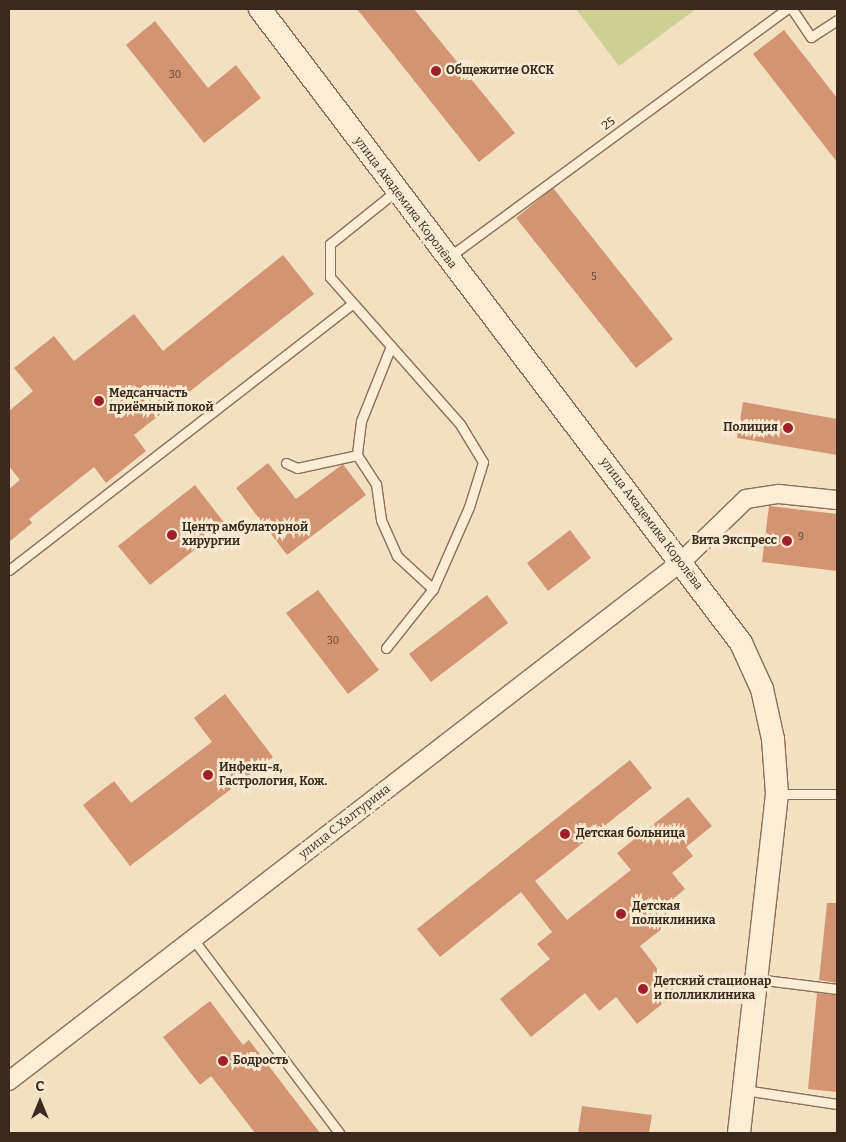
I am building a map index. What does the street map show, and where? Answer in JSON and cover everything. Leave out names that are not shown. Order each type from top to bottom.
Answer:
[{"type":"street","name":"улица Академика Королёва","points":[[260,9],[447,259],[681,562],[740,643],[762,689],[773,739],[777,794],[754,979],[744,1090],[738,1133]]},
{"type":"street","name":"улица С.Халтурина","points":[[9,1081],[681,562],[746,499],[779,494],[837,500]]},
{"type":"lane","name":"25","points":[[447,259],[786,9]]},
{"type":"lane","points":[[792,9],[811,37],[837,20]]},
{"type":"lane","points":[[386,648],[433,589],[469,507],[483,462],[460,424],[330,276],[330,244],[396,191]]},
{"type":"lane","points":[[9,570],[353,303]]},
{"type":"lane","points":[[391,346],[361,421],[357,455],[376,484],[381,520],[397,556],[433,589]]},
{"type":"lane","points":[[286,463],[297,468],[357,455]]},
{"type":"lane","points":[[777,794],[837,794]]},
{"type":"lane","points":[[193,939],[339,1133]]},
{"type":"lane","points":[[754,979],[837,989]]},
{"type":"lane","points":[[744,1090],[837,1104]]},
{"type":"green space","points":[[576,9],[696,9],[619,66]]},
{"type":"building","name":"Общежитие ОКСК","points":[[357,9],[414,9],[515,133],[479,162]]},
{"type":"building","points":[[155,21],[208,88],[236,65],[261,98],[204,143],[126,45]]},
{"type":"building","points":[[784,30],[837,98],[837,162],[753,54]]},
{"type":"building","points":[[553,188],[673,339],[636,368],[516,218]]},
{"type":"building","name":"Медсанчасть приёмный покой","points":[[283,255],[314,294],[134,435],[146,451],[106,483],[94,467],[29,519],[32,523],[9,542],[9,489],[20,480],[9,466],[9,411],[33,391],[14,368],[54,336],[74,361],[134,314],[163,351]]},
{"type":"building","name":"Полиция","points":[[743,402],[837,419],[837,455],[737,438]]},
{"type":"building","points":[[268,463],[296,499],[343,464],[366,495],[287,555],[236,488]]},
{"type":"building","name":"Центр амбулаторной хирургии","points":[[195,485],[226,525],[150,585],[118,546]]},
{"type":"building","points":[[769,506],[837,514],[837,571],[762,562]]},
{"type":"building","points":[[570,530],[591,558],[548,591],[527,563]]},
{"type":"building","points":[[318,590],[379,670],[348,694],[286,613]]},
{"type":"building","points":[[487,595],[508,623],[431,682],[409,654]]},
{"type":"building","name":"Инфекц-я, Гастрология, Кож.","points":[[225,694],[273,757],[130,866],[83,805],[114,781],[131,803],[212,742],[194,718]]},
{"type":"building","name":"Детская поликлиника","points":[[630,760],[652,788],[535,881],[567,920],[631,870],[617,853],[688,797],[712,826],[686,847],[693,856],[672,873],[685,889],[662,908],[672,921],[640,946],[676,993],[637,1024],[616,997],[599,1011],[585,993],[531,1037],[500,999],[550,959],[537,944],[552,932],[521,892],[440,957],[417,929]]},
{"type":"building","points":[[827,903],[837,903],[837,983],[819,980]]},
{"type":"building","points":[[817,993],[837,995],[837,1092],[808,1089]]},
{"type":"building","name":"Бодрость","points":[[210,1001],[243,1045],[249,1040],[320,1133],[255,1133],[211,1076],[200,1085],[163,1037]]},
{"type":"building","points":[[582,1106],[652,1115],[649,1133],[578,1133]]},
{"type":"place","name":"Общежитие ОКСК","points":[[436,71]]},
{"type":"place","name":"Медсанчасть приёмный покой","points":[[99,401]]},
{"type":"place","name":"Полиция","points":[[788,428]]},
{"type":"place","name":"Центр амбулаторной хирургии","points":[[172,535]]},
{"type":"place","name":"Вита Экспресс","points":[[787,541]]},
{"type":"place","name":"Инфекц-я, Гастрология, Кож.","points":[[208,775]]},
{"type":"place","name":"Детская больница","points":[[565,834]]},
{"type":"place","name":"Детская поликлиника","points":[[621,914]]},
{"type":"place","name":"Детский стационар и полликлиника","points":[[643,989]]},
{"type":"place","name":"Бодрость","points":[[223,1061]]}]
